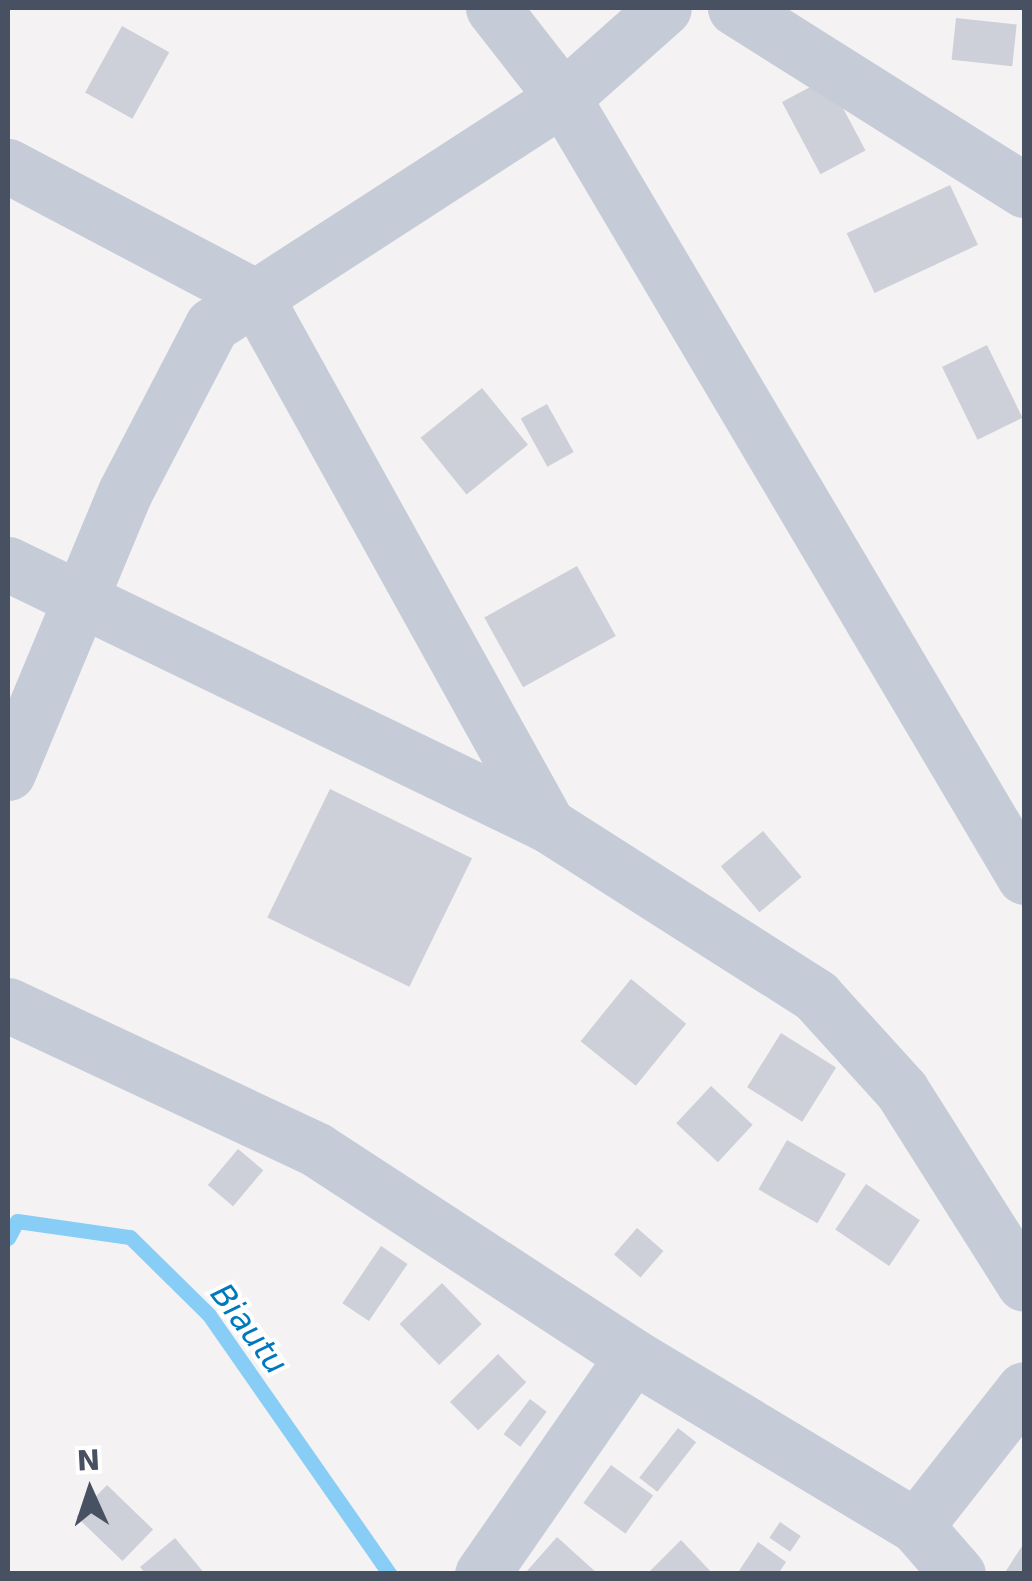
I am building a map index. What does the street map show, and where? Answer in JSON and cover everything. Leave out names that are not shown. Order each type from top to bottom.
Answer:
[{"type":"street","points":[[493,8],[563,98],[1024,877]]},
{"type":"street","points":[[8,773],[125,492],[212,325],[563,98],[664,8]]},
{"type":"street","points":[[735,8],[1024,190]]},
{"type":"street","points":[[8,166],[255,296],[548,825]]},
{"type":"street","points":[[8,564],[548,825],[816,996],[902,1090],[1024,1284]]},
{"type":"street","points":[[8,1005],[317,1150],[633,1356],[916,1526],[958,1574]]},
{"type":"street","points":[[482,1574],[633,1356]]},
{"type":"street","points":[[916,1526],[1024,1390]]},
{"type":"building","points":[[956,18],[1017,24],[1012,66],[952,60]]},
{"type":"building","points":[[122,26],[169,52],[132,119],[85,92]]},
{"type":"building","points":[[827,78],[865,150],[820,174],[782,102]]},
{"type":"building","points":[[950,185],[978,245],[875,293],[847,233]]},
{"type":"building","points":[[987,345],[1023,418],[978,440],[942,367]]},
{"type":"building","points":[[482,388],[528,445],[467,494],[421,438]]},
{"type":"building","points":[[547,404],[574,452],[547,467],[521,419]]},
{"type":"building","points":[[577,566],[616,636],[523,687],[484,617]]},
{"type":"building","points":[[330,789],[472,858],[409,987],[267,918]]},
{"type":"building","points":[[763,831],[802,877],[759,912],[721,866]]},
{"type":"building","points":[[631,979],[686,1024],[636,1086],[581,1041]]},
{"type":"building","points":[[781,1033],[836,1067],[802,1122],[747,1087]]},
{"type":"building","points":[[711,1086],[753,1125],[718,1162],[676,1123]]},
{"type":"building","points":[[787,1140],[846,1174],[817,1223],[758,1189]]},
{"type":"building","points":[[238,1149],[263,1170],[233,1206],[208,1185]]},
{"type":"building","points":[[866,1184],[920,1220],[889,1266],[835,1230]]},
{"type":"building","points":[[637,1228],[663,1251],[640,1277],[614,1254]]},
{"type":"building","points":[[381,1246],[408,1264],[369,1321],[342,1303]]},
{"type":"building","points":[[442,1283],[482,1324],[439,1365],[400,1324]]},
{"type":"building","points":[[498,1354],[526,1382],[478,1430],[450,1402]]},
{"type":"building","points":[[530,1399],[547,1412],[520,1447],[504,1434]]},
{"type":"building","points":[[678,1428],[696,1442],[657,1492],[639,1478]]},
{"type":"building","points":[[611,1465],[653,1496],[625,1534],[583,1503]]},
{"type":"building","points":[[107,1485],[153,1529],[122,1561],[76,1517]]},
{"type":"building","points":[[780,1522],[801,1536],[790,1552],[769,1538]]},
{"type":"building","points":[[557,1537],[598,1574],[527,1571]]},
{"type":"building","points":[[175,1538],[205,1574],[146,1574],[140,1567]]},
{"type":"building","points":[[681,1540],[713,1574],[647,1574]]},
{"type":"building","points":[[758,1542],[786,1562],[778,1574],[737,1574]]},
{"type":"building","points":[[1024,1543],[1024,1574],[1004,1574]]},
{"type":"waterway","name":"Biautu","points":[[8,1238],[17,1221],[130,1237],[209,1315],[390,1574]]}]
